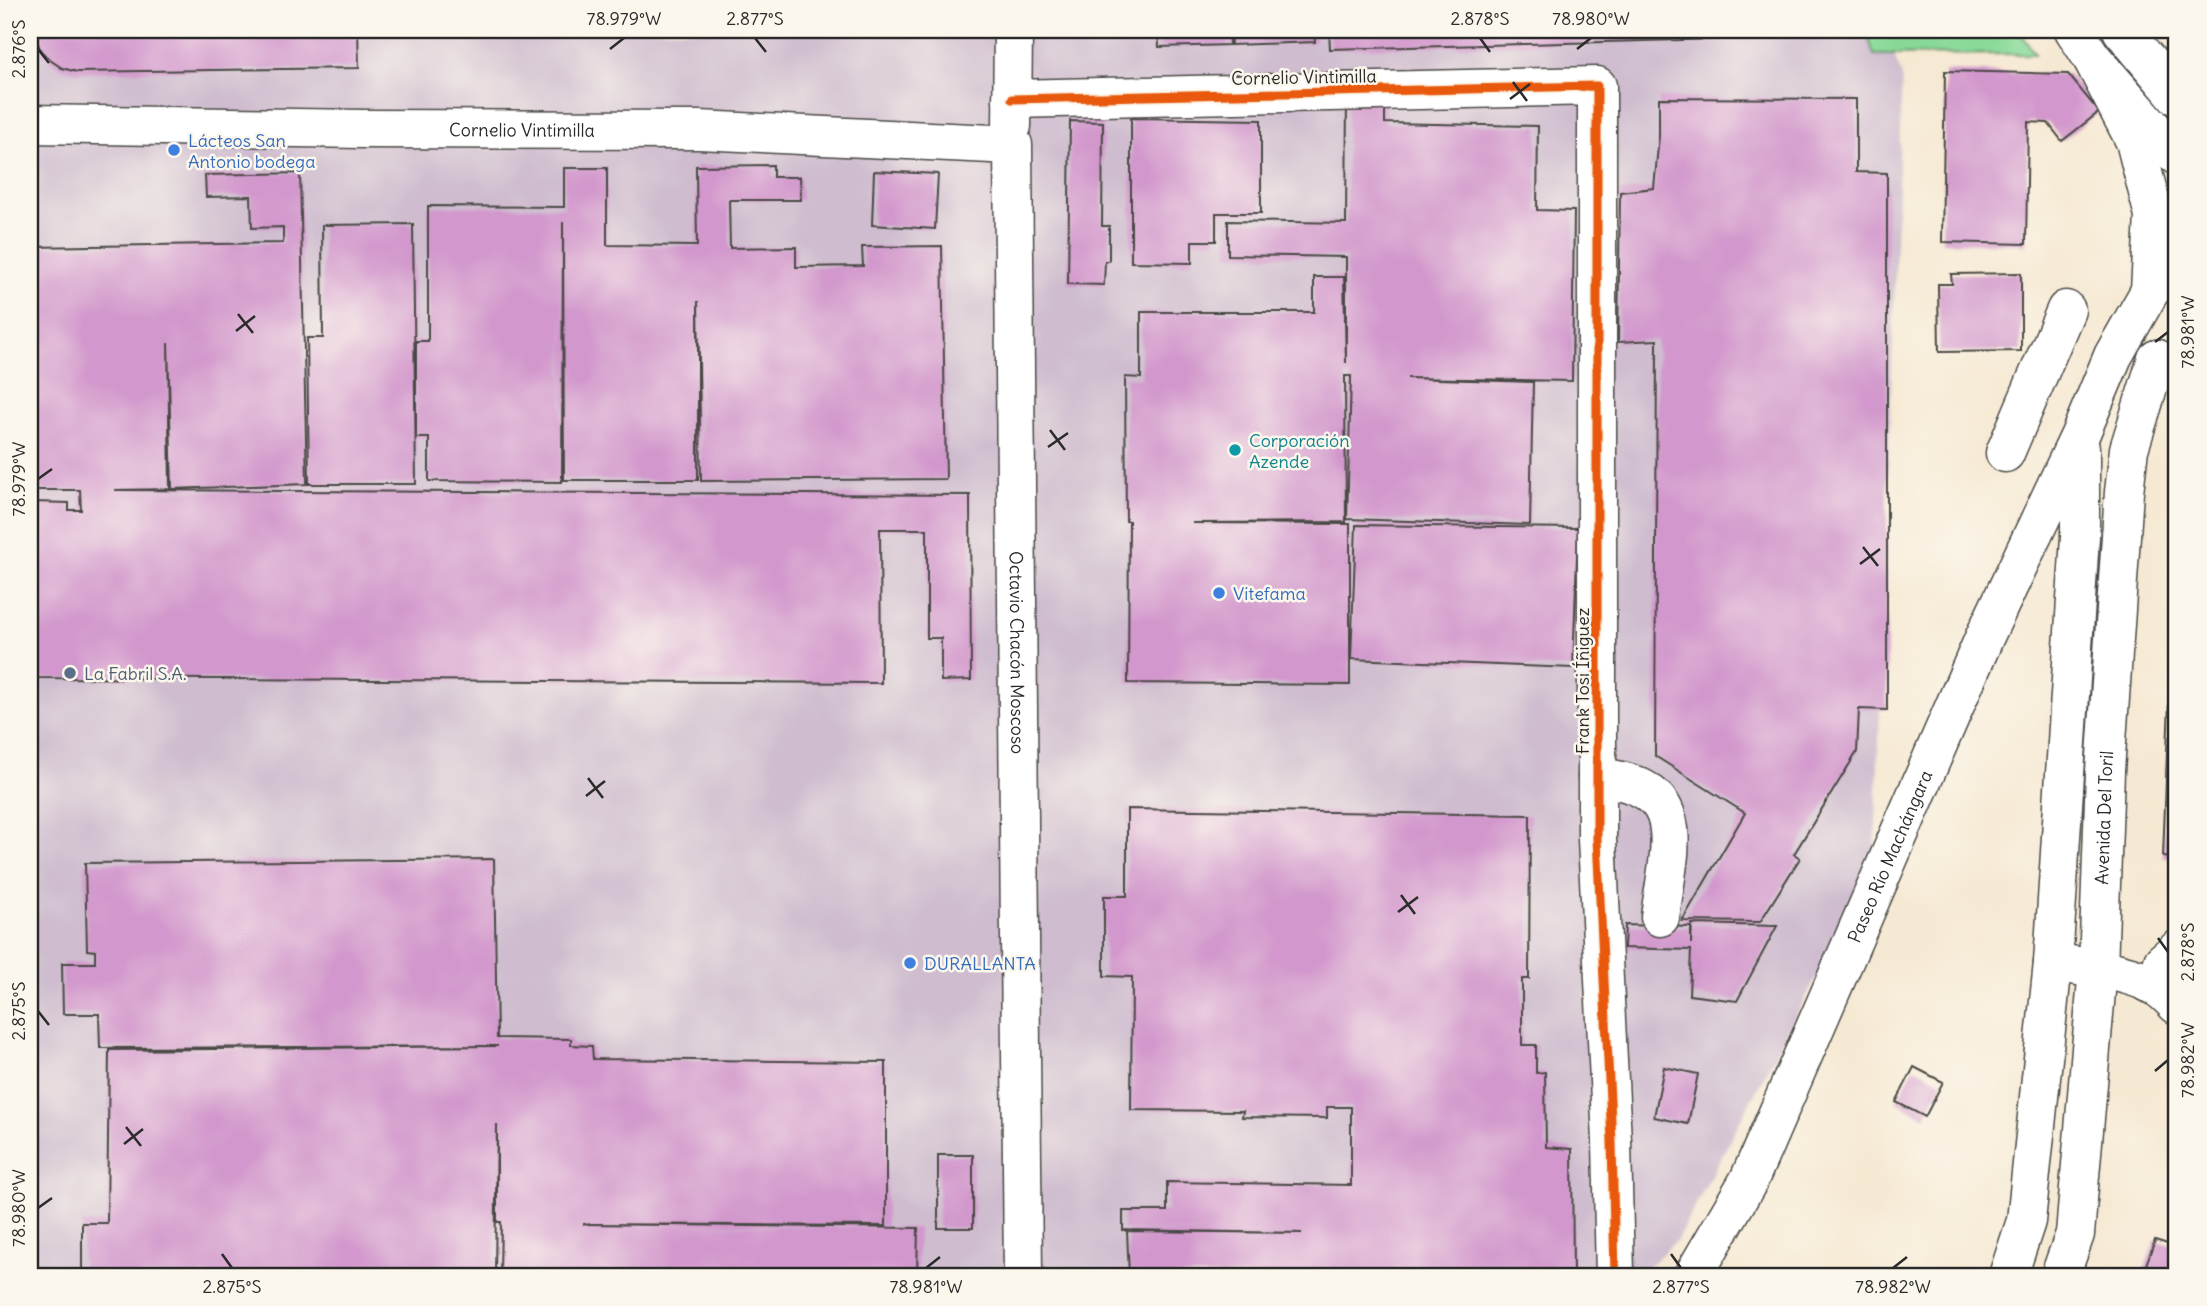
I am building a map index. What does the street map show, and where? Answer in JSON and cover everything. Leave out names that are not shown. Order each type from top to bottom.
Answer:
[{"type":"main road","name":"Octavio Chacón Moscoso","points":[[1013,30],[1023,1276]]},
{"type":"main road","points":[[2122,30],[2177,96]]},
{"type":"main road","points":[[2083,44],[2177,156]]},
{"type":"main road","points":[[2083,44],[2135,141],[2154,216],[2150,291]]},
{"type":"main road","name":"Cornelio Vintimilla","points":[[1012,99],[1597,86]]},
{"type":"main road","name":"Frank Tosi Íñiguez","points":[[1597,86],[1597,839],[1612,1141],[1615,1276]]},
{"type":"main road","name":"Cornelio Vintimilla","points":[[30,124],[364,130],[699,130],[1013,145]]},
{"type":"main road","name":"Paseo Río Machángara","points":[[1693,1276],[1749,1180],[1986,636],[2080,435],[2113,356],[2150,291],[2177,262]]},
{"type":"main road","points":[[2005,453],[2066,310]]},
{"type":"main road","name":"Paseo Río Machángara","points":[[2080,435],[2170,359]]},
{"type":"main road","name":"Avenida Del Toril","points":[[2060,1276],[2075,1234],[2098,968],[2105,771],[2129,449],[2170,359]]},
{"type":"main road","points":[[2008,1276],[2026,1221],[2053,963],[2080,537],[2080,435]]},
{"type":"main road","points":[[1597,777],[1619,779],[1654,795],[1666,811],[1671,831],[1660,917]]},
{"type":"main road","points":[[2053,963],[2098,968],[2166,996],[2163,962],[2177,950]]},
{"type":"shaded area","points":[[30,30],[1883,30],[1902,75],[1875,850],[1843,927],[1677,1240],[1638,1276],[31,1276]]},
{"type":"green space","points":[[1866,30],[2018,30],[2035,54],[1874,55]]},
{"type":"building","points":[[32,30],[358,30],[359,68],[77,72],[62,68],[50,60],[41,51]]},
{"type":"building","points":[[1158,30],[1228,30],[1229,45],[1159,47]]},
{"type":"building","points":[[1230,30],[1314,30],[1315,42],[1231,45]]},
{"type":"building","points":[[1329,30],[1759,30],[1759,38],[1330,49]]},
{"type":"building","points":[[1945,71],[2068,74],[2099,112],[2062,141],[2048,123],[2028,122],[2026,244],[1942,242]]},
{"type":"building","points":[[1347,95],[1385,96],[1385,123],[1538,126],[1537,210],[1574,211],[1572,381],[1407,378],[1533,382],[1530,525],[1347,519],[1351,376],[1345,376],[1346,522],[1192,523],[1350,524],[1350,685],[1128,683],[1129,521],[1126,521],[1125,377],[1141,378],[1141,312],[1314,312],[1314,277],[1344,277],[1346,363],[1346,257],[1228,255],[1228,221],[1346,223]]},
{"type":"building","points":[[1659,98],[1856,99],[1856,172],[1887,173],[1887,710],[1859,709],[1857,752],[1794,854],[1800,858],[1760,922],[1682,921],[1745,813],[1655,756],[1657,340],[1618,342],[1620,192],[1654,188],[1659,136]]},
{"type":"building","points":[[1131,118],[1261,120],[1261,213],[1216,213],[1216,241],[1192,241],[1192,263],[1131,262]]},
{"type":"building","points":[[1070,121],[1103,122],[1102,226],[1109,226],[1109,261],[1105,261],[1104,285],[1068,284]]},
{"type":"building","points":[[773,165],[773,177],[800,177],[801,200],[729,200],[730,248],[796,247],[796,267],[863,266],[862,247],[942,246],[946,479],[701,481],[698,301],[698,480],[564,480],[563,222],[562,482],[429,481],[429,438],[416,438],[416,341],[428,341],[428,206],[564,207],[564,168],[607,168],[607,245],[697,246],[696,166]]},
{"type":"building","points":[[874,171],[938,174],[935,229],[872,225]]},
{"type":"building","points":[[300,173],[307,484],[172,489],[168,343],[170,489],[115,490],[970,495],[971,680],[941,681],[941,638],[927,638],[927,529],[880,529],[881,683],[33,678],[33,502],[69,503],[69,510],[81,510],[80,490],[31,490],[30,247],[283,243],[283,227],[252,228],[251,196],[206,197],[205,175]]},
{"type":"building","points":[[413,224],[416,484],[309,484],[307,338],[323,338],[322,225]]},
{"type":"building","points":[[2021,273],[2021,351],[1939,352],[1938,284],[1952,284],[1951,274]]},
{"type":"building","points":[[1356,525],[1578,528],[1573,668],[1351,659]]},
{"type":"building","points":[[2169,702],[2177,702],[2177,858],[2163,857]]},
{"type":"building","points":[[1127,809],[1530,815],[1529,979],[1522,979],[1522,1045],[1536,1045],[1536,1073],[1545,1072],[1546,1147],[1572,1149],[1573,1276],[1351,1276],[1350,1265],[1350,1276],[1129,1276],[1127,1231],[1302,1233],[1123,1230],[1123,1211],[1167,1211],[1167,1182],[1351,1185],[1351,1107],[1327,1107],[1327,1118],[1242,1117],[1243,1111],[1131,1110],[1132,977],[1104,976],[1104,896],[1127,896]]},
{"type":"building","points":[[494,859],[497,1038],[571,1039],[571,1045],[592,1046],[593,1059],[886,1062],[886,1226],[583,1224],[918,1228],[917,1276],[500,1276],[497,1124],[495,1276],[82,1276],[82,1223],[107,1223],[109,1050],[498,1046],[100,1048],[99,1014],[63,1014],[62,963],[95,963],[95,951],[87,950],[85,863]]},
{"type":"building","points":[[1692,924],[1777,926],[1737,1001],[1689,995],[1691,950],[1624,948],[1625,925],[1691,927],[1691,944]]},
{"type":"building","points":[[1664,1067],[1698,1074],[1688,1124],[1654,1117]]},
{"type":"building","points":[[1914,1067],[1943,1082],[1925,1117],[1896,1102]]},
{"type":"building","points":[[938,1155],[973,1155],[973,1228],[938,1228]]},
{"type":"building","points":[[2155,1240],[2177,1247],[2177,1276],[2142,1276]]},
{"type":"cycle path","points":[[1012,99],[1597,86],[1597,839],[1612,1141],[1615,1276]]},
{"type":"place","name":"Lácteos San Antonio bodega","points":[[174,150]]},
{"type":"place","name":"Corporación Azende","points":[[1235,450]]},
{"type":"place","name":"Vitefama","points":[[1219,593]]},
{"type":"place","name":"La Fabril S.A.","points":[[70,673]]},
{"type":"place","name":"DURALLANTA","points":[[910,963]]}]
